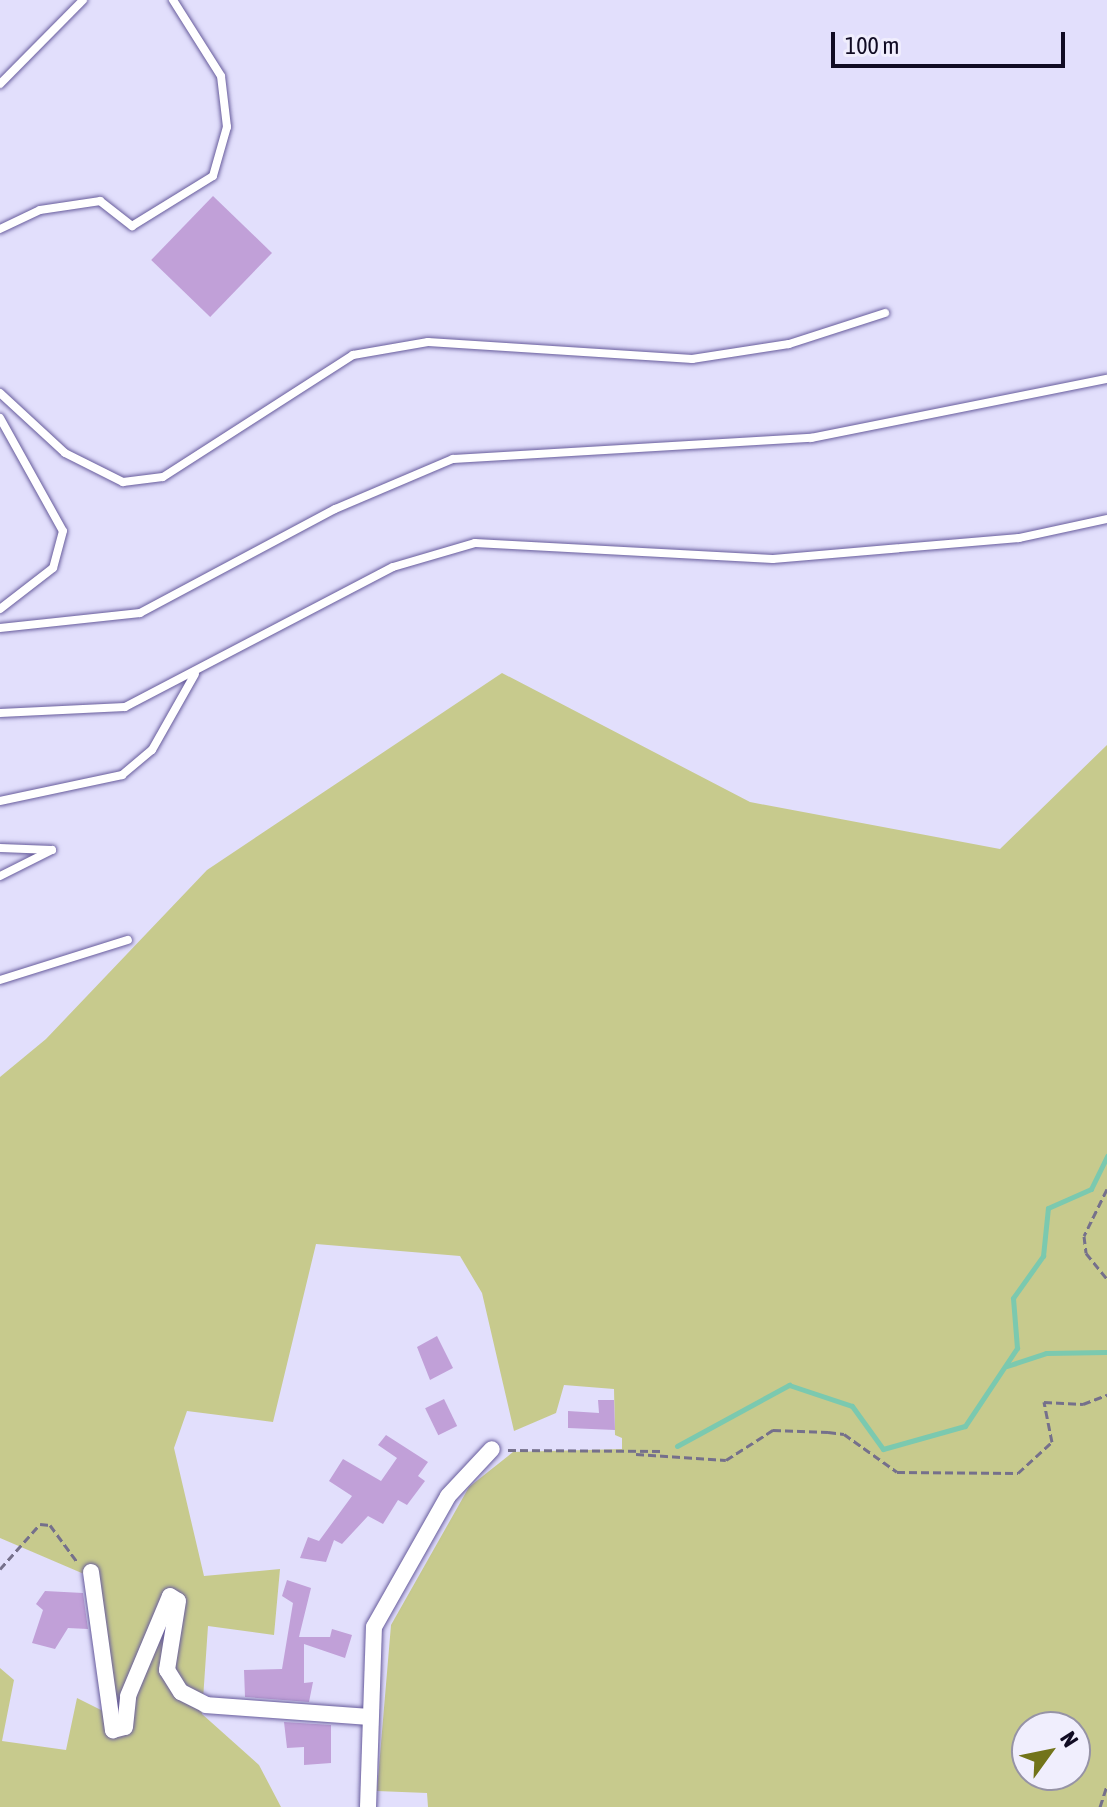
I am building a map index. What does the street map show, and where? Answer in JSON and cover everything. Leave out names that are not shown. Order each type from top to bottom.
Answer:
[{"type":"street","points":[[368,1807],[371,1642],[384,1604],[448,1496],[492,1449]]},
{"type":"street","points":[[91,1572],[113,1730],[125,1727],[128,1696],[170,1596],[178,1601],[167,1670],[181,1692],[206,1705],[369,1717]]},
{"type":"lane","points":[[0,84],[83,0]]},
{"type":"lane","points":[[0,229],[40,210],[100,201],[132,226],[213,176],[227,127],[221,76],[173,0]]},
{"type":"lane","points":[[0,393],[65,453],[123,482],[163,477],[353,355],[428,342],[692,359],[775,347],[885,313]]},
{"type":"lane","points":[[0,628],[140,613],[335,509],[453,459],[811,438],[1107,379]]},
{"type":"lane","points":[[0,418],[63,531],[53,568],[0,609]]},
{"type":"lane","points":[[0,713],[125,707],[195,674],[393,567],[475,543],[773,559],[1019,538],[1107,519]]},
{"type":"lane","points":[[0,801],[122,775],[152,750],[195,674]]},
{"type":"lane","points":[[0,848],[52,850],[0,876]]},
{"type":"lane","points":[[0,980],[128,940]]},
{"type":"path","points":[[1107,1189],[1084,1236],[1086,1253],[1107,1279]]},
{"type":"path","points":[[492,1449],[726,1460],[773,1430],[828,1432],[844,1434],[897,1472],[1018,1473],[1052,1442],[1044,1402],[1083,1404],[1107,1395]]},
{"type":"path","points":[[636,1454],[664,1451]]},
{"type":"path","points":[[0,1569],[40,1524],[50,1525],[91,1572]]},
{"type":"path","points":[[1100,1807],[1107,1786]]},
{"type":"green space","points":[[502,673],[750,802],[1000,849],[1107,745],[1107,1807],[428,1807],[427,1793],[377,1791],[391,1625],[469,1487],[513,1452],[622,1449],[622,1438],[615,1435],[614,1389],[564,1385],[556,1413],[514,1431],[482,1293],[460,1256],[316,1244],[273,1422],[187,1411],[174,1448],[204,1576],[280,1569],[274,1635],[208,1626],[202,1714],[259,1765],[281,1807],[0,1807],[0,1668],[14,1680],[2,1741],[66,1750],[77,1698],[113,1716],[84,1574],[0,1538],[0,1077],[46,1039],[207,870]]},
{"type":"building","points":[[213,196],[272,253],[210,317],[151,260]]},
{"type":"building","points":[[437,1336],[453,1368],[430,1380],[417,1347]]},
{"type":"building","points":[[444,1399],[457,1426],[438,1435],[425,1408]]},
{"type":"building","points":[[598,1400],[614,1400],[615,1430],[568,1428],[568,1411],[599,1413]]},
{"type":"building","points":[[386,1435],[428,1462],[418,1476],[425,1481],[407,1505],[398,1500],[383,1524],[368,1516],[342,1544],[334,1540],[326,1562],[300,1558],[308,1537],[319,1541],[352,1496],[329,1481],[343,1459],[381,1481],[397,1458],[378,1445]]},
{"type":"building","points":[[287,1580],[311,1588],[299,1637],[330,1637],[332,1629],[352,1635],[345,1658],[304,1644],[304,1683],[313,1682],[309,1702],[245,1697],[244,1670],[282,1669],[293,1603],[282,1596]]},
{"type":"building","points":[[45,1591],[83,1593],[88,1629],[68,1628],[55,1649],[32,1643],[43,1610],[36,1604]]},
{"type":"building","points":[[284,1722],[331,1725],[331,1763],[304,1765],[304,1747],[287,1748]]},
{"type":"waterway","points":[[677,1446],[789,1385],[852,1406],[883,1449],[965,1426],[1017,1348],[1013,1298],[1043,1256],[1048,1208],[1091,1189],[1107,1156]]},
{"type":"waterway","points":[[1007,1366],[1046,1353],[1107,1352]]}]
